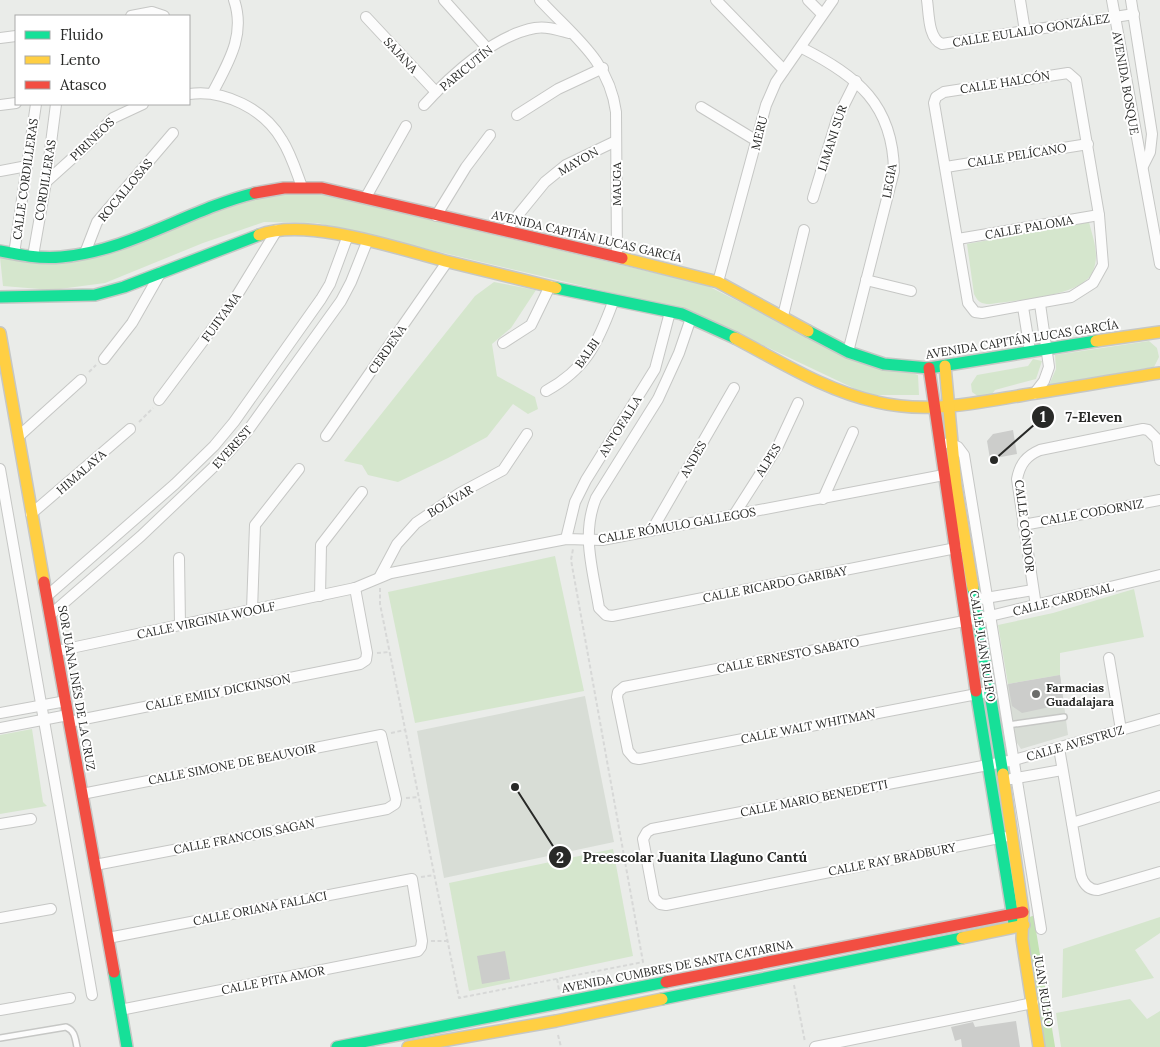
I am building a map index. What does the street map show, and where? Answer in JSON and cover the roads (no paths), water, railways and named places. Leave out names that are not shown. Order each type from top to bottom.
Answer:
[{"type":"street","points":[[212,92],[234,51],[238,26],[234,0]]},
{"type":"street","points":[[444,0],[487,48]]},
{"type":"street","points":[[517,115],[558,89],[603,68],[578,38],[570,33],[540,0]]},
{"type":"street","points":[[716,0],[784,70]]},
{"type":"street","points":[[808,0],[822,14]]},
{"type":"street","name":"MERU","points":[[718,282],[766,105],[784,70],[802,48],[822,14],[833,0]]},
{"type":"street","name":"CALLE EULALIO GONZÁLEZ","points":[[927,0],[933,35],[942,44],[1134,14]]},
{"type":"street","points":[[1020,0],[1025,31]]},
{"type":"street","name":"AVENIDA BOSQUE","points":[[1112,0],[1137,149],[1143,166],[1160,264]]},
{"type":"street","name":"AVENIDA BOSQUE","points":[[1131,0],[1156,133],[1143,166]]},
{"type":"street","points":[[136,15],[152,12],[161,15]]},
{"type":"street","name":"SAJANA","points":[[366,17],[436,92]]},
{"type":"street","name":"PARICUTÍN","points":[[424,105],[436,92],[487,48],[510,36],[536,28],[549,28],[570,33]]},
{"type":"street","points":[[0,38],[15,36]]},
{"type":"street","name":"LEGIA","points":[[802,48],[825,59],[856,80],[866,90],[882,116],[888,131],[894,159],[894,171],[848,352]]},
{"type":"street","name":"MAUGA","points":[[603,68],[614,91],[616,112],[617,256]]},
{"type":"street","name":"CALLE HALCÓN","points":[[1068,73],[1076,80],[1088,144],[1104,258],[1094,283],[1080,294],[1040,304],[982,313],[971,308],[968,303],[934,103],[936,97],[944,92],[1068,73]]},
{"type":"street","name":"LIMANI SUR","points":[[813,198],[837,120],[856,80]]},
{"type":"street","points":[[190,94],[212,92],[254,110],[274,128],[286,147],[302,187]]},
{"type":"street","points":[[0,105],[15,103]]},
{"type":"street","name":"CALLE CORDILLERAS","points":[[14,254],[36,105]]},
{"type":"street","name":"CORDILLERAS","points":[[33,256],[46,182],[56,105]]},
{"type":"street","points":[[113,118],[121,105]]},
{"type":"street","name":"PIRINEOS","points":[[46,182],[86,146],[113,118],[141,105]]},
{"type":"street","points":[[701,107],[757,141]]},
{"type":"street","points":[[366,197],[406,126]]},
{"type":"street","name":"ROCALLOSAS","points":[[85,252],[97,222],[173,133]]},
{"type":"street","points":[[436,216],[458,180],[490,135]]},
{"type":"street","name":"MAYON","points":[[505,231],[545,182],[566,165],[616,141]]},
{"type":"street","name":"CALLE PELÍCANO","points":[[946,167],[1088,144]]},
{"type":"street","points":[[0,171],[27,166]]},
{"type":"street","name":"AVENIDA CAPITÁN LUCAS GARCÍA","points":[[0,251],[33,256],[61,257],[120,244],[239,197],[262,191],[302,187],[322,188],[366,197],[436,216],[617,256],[718,282],[848,352],[884,364],[929,368],[1160,332]]},
{"type":"street","name":"CALLE PALOMA","points":[[958,239],[1099,215]]},
{"type":"street","points":[[0,297],[95,295],[124,288],[254,236],[277,230],[307,231],[367,242],[613,302],[670,312],[691,318],[802,375],[861,400],[882,405],[949,407],[1160,373]]},
{"type":"street","name":"FUJIYAMA","points":[[159,400],[236,297],[277,230]]},
{"type":"street","points":[[783,316],[804,230]]},
{"type":"street","name":"EVEREST","points":[[47,596],[175,484],[214,446],[234,422],[321,299],[330,284],[347,238]]},
{"type":"street","name":"EVEREST","points":[[50,615],[172,507],[246,433],[341,301],[352,282],[367,242]]},
{"type":"street","name":"CERDEÑA","points":[[326,436],[447,262]]},
{"type":"street","points":[[104,358],[132,323],[162,272]]},
{"type":"street","points":[[866,280],[911,291]]},
{"type":"street","points":[[503,343],[531,325],[550,286]]},
{"type":"street","name":"BALBI","points":[[546,392],[563,382],[581,366],[594,348],[613,302]]},
{"type":"street","points":[[1034,394],[1044,381],[1049,367],[1048,348],[1040,304]]},
{"type":"street","points":[[1023,307],[1030,351]]},
{"type":"street","name":"ANTOFALLA","points":[[570,539],[575,502],[586,480],[655,369],[670,312]]},
{"type":"street","name":"ANTOFALLA","points":[[599,608],[587,539],[590,512],[596,498],[658,399],[679,353],[691,318]]},
{"type":"street","name":"SOR JUANA INÉS DE LA CRUZ","points":[[0,333],[127,1047]]},
{"type":"street","name":"CALLE JUAN RULFO","points":[[945,366],[955,473],[962,603],[989,764],[998,782]]},
{"type":"street","name":"CALLE JUAN RULFO","points":[[929,368],[943,476],[975,600],[990,691],[1001,762],[998,782],[1020,926]]},
{"type":"street","points":[[19,436],[81,380]]},
{"type":"street","name":"ANDES","points":[[652,530],[734,388]]},
{"type":"street","name":"ALPES","points":[[734,515],[778,446],[798,403]]},
{"type":"street","name":"HIMALAYA","points":[[31,514],[130,429]]},
{"type":"street","name":"CALLE CÓNDOR","points":[[1036,606],[1017,479],[1020,467],[1031,454],[1040,450],[1143,429],[1148,430],[1157,439],[1160,460]]},
{"type":"street","points":[[822,499],[853,432]]},
{"type":"street","name":"BOLÍVAR","points":[[380,576],[397,544],[416,523],[460,493],[503,470],[527,434]]},
{"type":"street","points":[[938,442],[952,444]]},
{"type":"street","name":"CALLE JUAN RULFO","points":[[952,444],[958,447],[964,454],[1041,929]]},
{"type":"street","points":[[0,469],[92,995]]},
{"type":"street","points":[[252,610],[255,525],[299,469]]},
{"type":"street","name":"CALLE RÓMULO GALLEGOS","points":[[355,588],[380,576],[570,539],[602,540],[955,473]]},
{"type":"street","points":[[320,596],[321,545],[362,492]]},
{"type":"street","name":"CALLE CODORNIZ","points":[[1023,525],[1160,500]]},
{"type":"street","name":"CALLE RICARDO GARIBAY","points":[[599,608],[606,616],[612,616],[960,547]]},
{"type":"street","points":[[180,558],[180,625]]},
{"type":"street","name":"CALLE CARDENAL","points":[[965,621],[1036,606],[1160,575]]},
{"type":"street","name":"CALLE VIRGINIA WOOLF","points":[[57,651],[355,588]]},
{"type":"street","name":"CALLE EMILY DICKINSON","points":[[0,728],[43,720],[69,718],[360,664],[366,660],[367,654],[355,588]]},
{"type":"street","name":"CALLE CARDENAL","points":[[962,603],[1033,590]]},
{"type":"street","name":"CALLE ERNESTO SABATO","points":[[639,759],[634,758],[628,751],[617,697],[618,692],[624,687],[965,621]]},
{"type":"street","points":[[1110,658],[1121,730]]},
{"type":"street","name":"CALLE WALT WHITMAN","points":[[639,759],[990,691]]},
{"type":"street","points":[[0,714],[66,701]]},
{"type":"street","name":"CALLE AVESTRUZ","points":[[989,764],[1014,760],[1160,719]]},
{"type":"street","name":"CALLE SIMONE DE BEAUVOIR","points":[[82,794],[381,735],[396,799],[392,806]]},
{"type":"street","points":[[1059,748],[1080,876],[1089,888],[1098,890],[1160,872]]},
{"type":"street","name":"CALLE MARIO BENEDETTI","points":[[666,905],[660,904],[654,898],[643,839],[647,832],[652,829],[989,764]]},
{"type":"street","name":"CALLE AVESTRUZ","points":[[998,782],[1062,770]]},
{"type":"street","points":[[1072,823],[1160,796]]},
{"type":"street","name":"CALLE FRANCOIS SAGAN","points":[[95,865],[392,806]]},
{"type":"street","points":[[0,824],[31,819]]},
{"type":"street","name":"CALLE RAY BRADBURY","points":[[666,905],[1006,837]]},
{"type":"street","name":"CALLE ORIANA FALLACI","points":[[108,938],[412,879],[422,943]]},
{"type":"street","points":[[0,918],[50,909]]},
{"type":"street","name":"AVENIDA CUMBRES DE SANTA CATARINA","points":[[337,1047],[1018,913]]},
{"type":"street","points":[[408,1047],[549,1022],[1020,926]]},
{"type":"street","name":"JUAN RULFO","points":[[1020,926],[1039,1047]]},
{"type":"street","name":"CALLE PITA AMOR","points":[[120,1010],[412,953],[418,951],[422,943]]},
{"type":"street","points":[[0,1010],[70,998]]},
{"type":"street","points":[[815,1047],[1032,1003]]},
{"type":"street","points":[[546,1006],[549,1022]]},
{"type":"lane","points":[[1008,724],[1064,717]]},
{"type":"lane","points":[[0,1038],[66,1027],[74,1035],[76,1047]]},
{"type":"waterway","points":[[1033,922],[1030,931],[1049,1047]]},
{"type":"place","name":"7-Eleven","points":[[994,460]]},
{"type":"place","name":"Farmacias Guadalajara","points":[[1036,694]]},
{"type":"place","name":"Preescolar Juanita Llaguno Cantú","points":[[515,787]]}]
